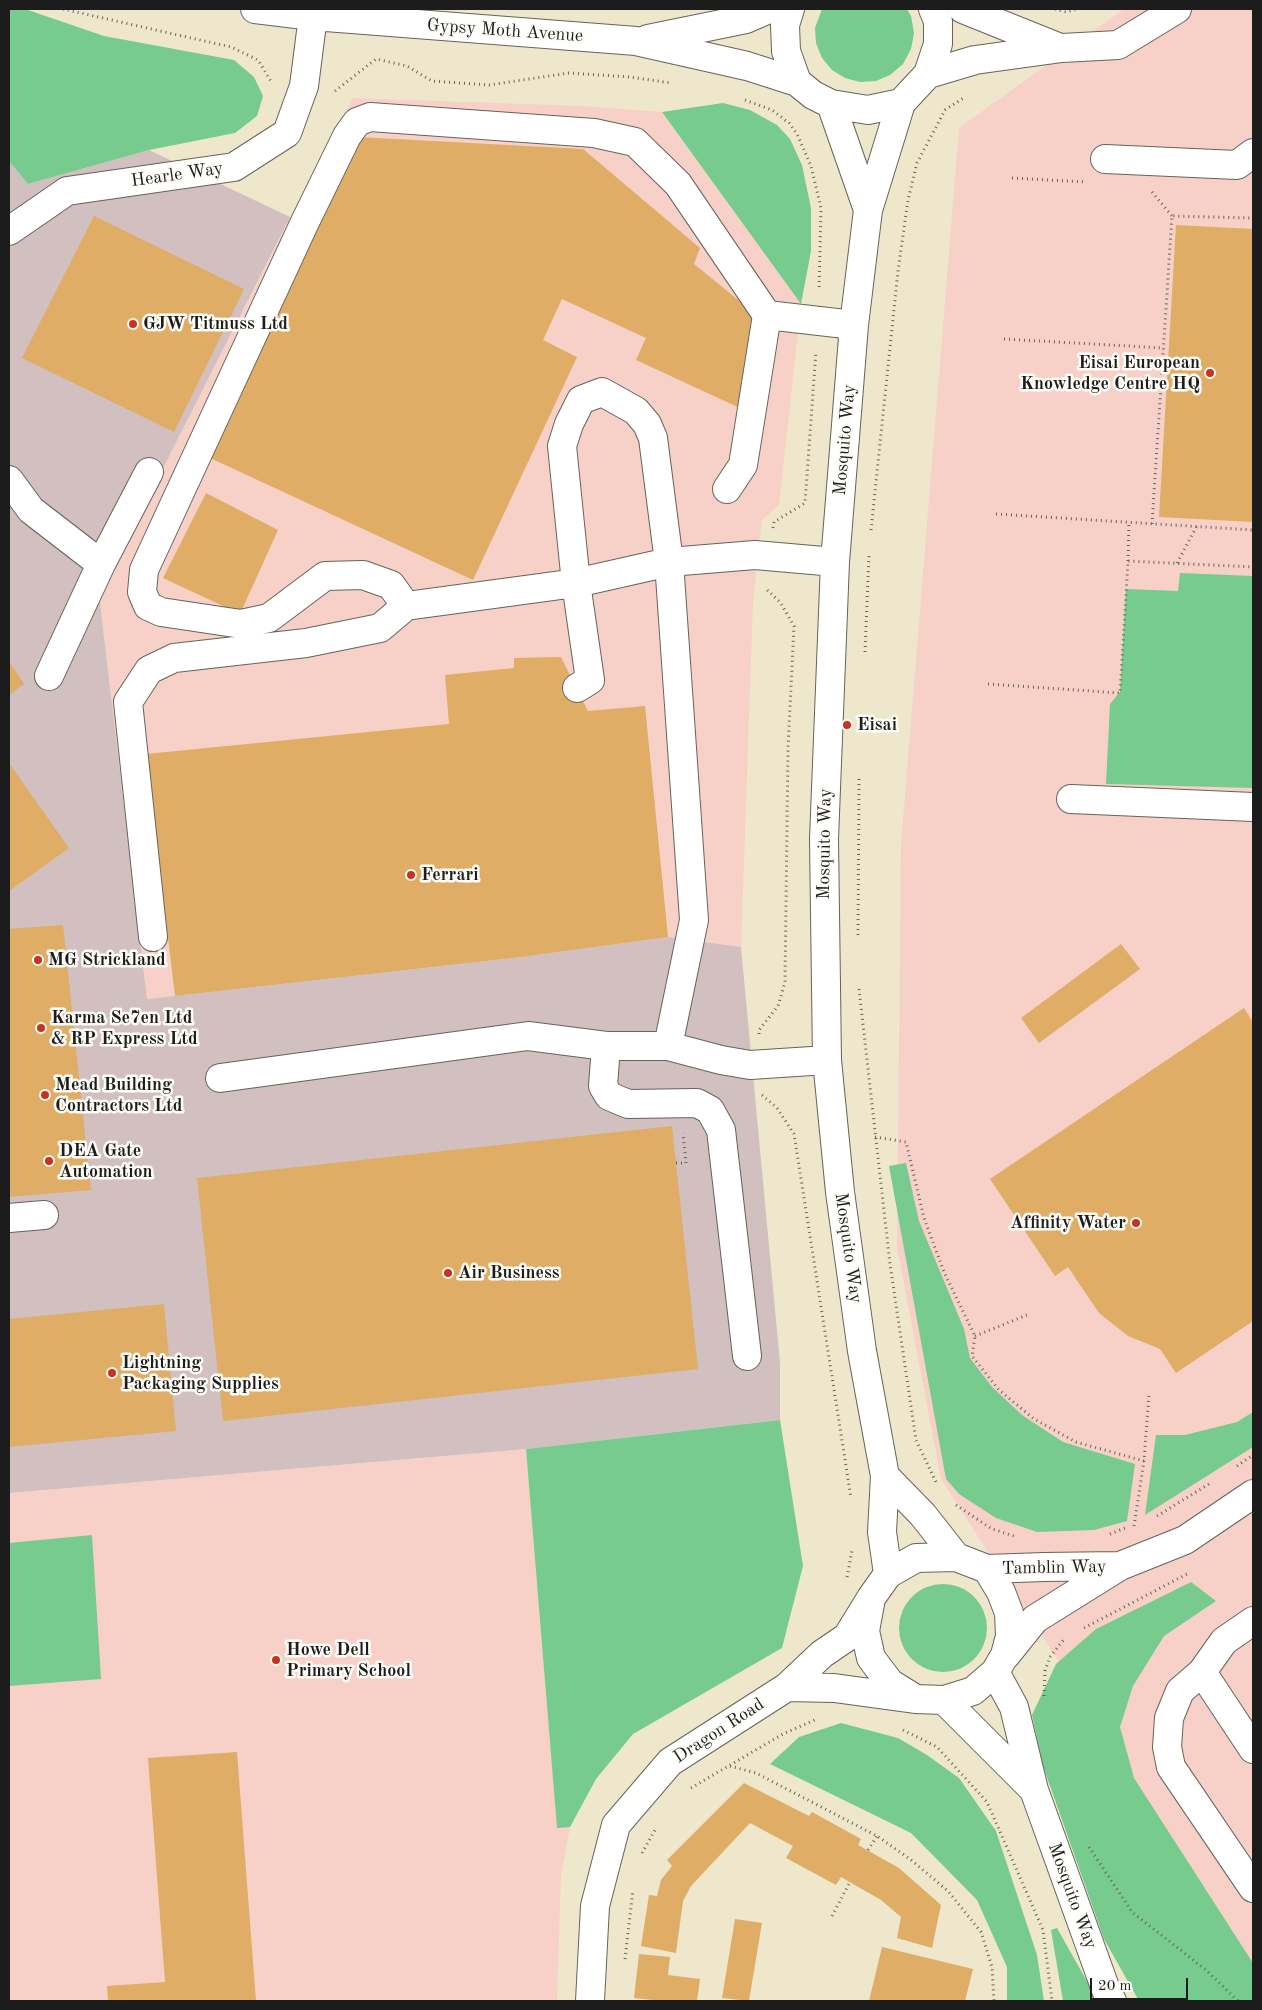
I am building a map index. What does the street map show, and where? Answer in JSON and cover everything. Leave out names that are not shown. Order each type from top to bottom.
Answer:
[{"type":"street","name":"Gypsy Moth Avenue","points":[[255,9],[313,16],[636,41],[747,66],[797,82]]},
{"type":"street","name":"Gypsy Moth Avenue","points":[[636,41],[746,19],[769,9]]},
{"type":"street","points":[[790,9],[785,25],[786,51],[797,82],[813,95],[831,104],[868,110],[901,103],[928,74],[938,44],[938,21],[933,9]]},
{"type":"street","points":[[962,9],[1062,48]]},
{"type":"street","points":[[928,74],[975,60],[1062,48],[1118,45],[1177,9]]},
{"type":"street","name":"Hearle Way","points":[[9,231],[67,191],[234,167],[287,133],[304,86],[313,16]]},
{"type":"street","name":"Mosquito Way","points":[[888,1574],[882,1532],[886,1476],[862,1350],[840,1192],[827,1060],[824,1000],[824,839],[835,562],[854,325],[868,210],[901,103]]},
{"type":"street","name":"Mosquito Way","points":[[831,104],[868,210]]},
{"type":"street","points":[[406,606],[391,585],[363,575],[325,576],[269,618],[241,624],[161,612],[148,606],[142,592],[144,570],[304,224],[347,136],[357,122],[370,117],[585,132],[635,142],[678,184],[767,315],[743,465],[727,489]]},
{"type":"street","points":[[1105,159],[1237,165],[1253,154]]},
{"type":"street","points":[[767,315],[854,325]]},
{"type":"street","points":[[576,688],[590,680],[576,583],[559,420],[571,396],[602,392],[636,410],[647,424],[652,438],[668,562],[694,920],[668,1046]]},
{"type":"street","points":[[50,676],[101,564],[149,472]]},
{"type":"street","points":[[9,480],[31,510],[101,564]]},
{"type":"street","points":[[153,937],[128,702],[150,670],[174,658],[306,643],[380,628],[406,606],[576,583],[668,562],[755,555],[835,562]]},
{"type":"street","points":[[1071,799],[1253,807]]},
{"type":"street","points":[[220,1078],[528,1036],[606,1046],[668,1046],[721,1060],[750,1065],[827,1060]]},
{"type":"street","points":[[606,1046],[603,1086],[610,1096],[628,1104],[697,1103],[710,1110],[721,1130],[747,1356]]},
{"type":"street","points":[[9,1218],[44,1215]]},
{"type":"street","points":[[886,1476],[923,1515],[956,1557]]},
{"type":"street","name":"Tamblin Way","points":[[1000,1664],[1035,1619],[1120,1566],[1185,1540],[1253,1494]]},
{"type":"street","points":[[787,1687],[834,1688],[915,1699],[944,1700],[973,1692],[1000,1664],[1010,1636],[1009,1613],[1001,1592],[987,1570],[956,1557],[916,1558],[888,1574],[871,1598],[865,1631],[871,1658],[890,1683],[915,1699]]},
{"type":"street","name":"Tamblin Way","points":[[987,1570],[1044,1566],[1120,1566]]},
{"type":"street","name":"Dragon Road","points":[[590,2001],[595,1906],[616,1825],[670,1762],[787,1687],[822,1654],[847,1637],[871,1598]]},
{"type":"street","points":[[1253,1621],[1224,1641],[1202,1672],[1180,1691],[1169,1718],[1167,1747],[1171,1767],[1253,1888]]},
{"type":"street","name":"Mosquito Way","points":[[1000,1664],[1014,1707],[1034,1790],[1106,1990],[1112,2001]]},
{"type":"street","points":[[1202,1672],[1253,1750]]},
{"type":"street","name":"Mosquito Way","points":[[944,1700],[1034,1790]]},
{"type":"path","points":[[1055,9],[1066,12],[1077,9]]},
{"type":"path","points":[[870,535],[897,281],[908,200],[917,163],[945,110],[967,95]]},
{"type":"path","points":[[1152,524],[1172,216],[1253,218]]},
{"type":"path","points":[[774,522],[805,503],[818,322]]},
{"type":"path","points":[[1004,339],[1164,348]]},
{"type":"path","points":[[996,514],[1253,530]]},
{"type":"path","points":[[988,684],[1120,693],[1129,522]]},
{"type":"path","points":[[1177,563],[1197,526]]},
{"type":"path","points":[[864,653],[869,545]]},
{"type":"path","points":[[1128,560],[1253,567]]},
{"type":"path","points":[[759,1030],[778,1006],[785,982],[788,748],[794,626],[780,602],[764,586]]},
{"type":"path","points":[[858,941],[860,771]]},
{"type":"path","points":[[858,981],[890,1264],[916,1440],[939,1487]]},
{"type":"path","points":[[761,1093],[777,1108],[794,1134],[852,1502]]},
{"type":"path","points":[[875,1137],[906,1142],[924,1218],[944,1272],[975,1336],[972,1356],[999,1390],[1034,1419],[1076,1442],[1144,1461]]},
{"type":"path","points":[[975,1336],[1027,1315]]},
{"type":"path","points":[[1134,1526],[1144,1461],[1149,1394]]},
{"type":"path","points":[[1229,1471],[1253,1455]]},
{"type":"path","points":[[1149,1520],[1212,1482]]},
{"type":"path","points":[[951,1500],[968,1514],[992,1529],[1016,1537]]},
{"type":"path","points":[[1109,1534],[1141,1523]]},
{"type":"path","points":[[846,1584],[852,1545]]},
{"type":"path","points":[[1078,1630],[1190,1572]]},
{"type":"path","points":[[1044,1704],[1045,1671],[1050,1657],[1069,1635]]},
{"type":"path","points":[[684,1794],[690,1788],[783,1734],[820,1718]]},
{"type":"path","points":[[896,1726],[937,1747],[987,1802],[1042,1930],[1052,2001]]},
{"type":"path","points":[[730,1766],[756,1773],[877,1836],[910,1859],[948,1891],[980,1932],[992,1967],[994,2001]]},
{"type":"path","points":[[640,1858],[656,1827]]},
{"type":"path","points":[[868,1850],[877,1836]]},
{"type":"path","points":[[1086,1842],[1132,1912],[1206,1970],[1238,2001]]},
{"type":"path","points":[[832,1916],[850,1882]]},
{"type":"path","points":[[624,1968],[634,1885]]},
{"type":"shaded area","points":[[1124,9],[1253,9],[1253,1963],[941,1479],[897,1247],[901,845],[959,128]]},
{"type":"shaded area","points":[[353,98],[583,106],[662,112],[801,304],[779,505],[762,520],[753,603],[741,947],[668,938],[522,957],[147,999],[99,595],[290,217]]},
{"type":"shaded area","points":[[149,150],[290,217],[99,595],[147,999],[522,957],[668,937],[741,947],[780,1363],[780,1420],[526,1449],[9,1493],[9,161],[28,184]]},
{"type":"shaded area","name":"Howe Dell Primary School","points":[[526,1449],[557,1827],[570,1827],[561,1875],[557,2001],[9,2001],[9,1493]]},
{"type":"green space","points":[[9,9],[25,9],[104,36],[234,60],[254,77],[263,96],[257,116],[235,133],[149,150],[28,184],[9,161]]},
{"type":"green space","points":[[822,9],[907,9],[911,16],[914,33],[911,49],[903,64],[890,75],[876,81],[860,82],[845,78],[832,70],[822,58],[816,43],[815,28]]},
{"type":"green space","points":[[723,103],[750,110],[777,125],[790,139],[802,165],[811,208],[811,251],[801,304],[662,112]]},
{"type":"green space","points":[[1180,573],[1253,576],[1253,788],[1106,784],[1110,704],[1120,692],[1126,589],[1178,591]]},
{"type":"green space","points":[[906,1163],[919,1221],[964,1329],[970,1358],[992,1387],[1022,1415],[1063,1442],[1135,1464],[1127,1521],[1094,1530],[1037,1532],[996,1518],[959,1494],[946,1479],[889,1166]]},
{"type":"green space","points":[[1253,1412],[1253,1447],[1145,1515],[1156,1435],[1185,1435],[1237,1422]]},
{"type":"green space","points":[[780,1420],[803,1566],[782,1648],[633,1734],[596,1779],[570,1827],[557,1828],[526,1449]]},
{"type":"green space","points":[[92,1535],[101,1679],[9,1686],[9,1543]]},
{"type":"green space","points":[[1191,1582],[1216,1601],[1164,1636],[1133,1686],[1120,1727],[1134,1778],[1253,1963],[1253,2001],[1139,2001],[1104,1939],[1043,1766],[1032,1715],[1056,1664],[1096,1629]]},
{"type":"green space","points":[[934,1584],[952,1584],[968,1591],[980,1603],[987,1619],[987,1637],[980,1653],[968,1665],[952,1672],[934,1672],[918,1665],[906,1653],[899,1637],[899,1619],[906,1603],[918,1591]]},
{"type":"green space","points":[[841,1723],[898,1738],[927,1755],[959,1778],[996,1831],[1037,1955],[1044,2001],[1007,2001],[1007,1967],[977,1900],[911,1833],[770,1764],[799,1737]]},
{"type":"green space","points":[[1057,1928],[1098,2001],[1063,2001],[1051,1930]]},
{"type":"building","points":[[358,137],[583,149],[700,248],[694,264],[753,312],[742,409],[636,360],[646,338],[562,299],[543,340],[577,357],[473,580],[208,457]]},
{"type":"building","name":"GJW Titmuss Ltd","points":[[94,216],[244,289],[174,432],[22,358]]},
{"type":"building","name":"Eisai European Knowledge Centre HQ","points":[[1176,225],[1253,229],[1253,522],[1159,517]]},
{"type":"building","points":[[206,493],[278,530],[240,614],[163,578]]},
{"type":"building","name":"Ferrari","points":[[561,657],[588,711],[645,706],[668,937],[522,957],[175,996],[146,754],[449,724],[445,675],[514,668],[514,658]]},
{"type":"building","points":[[9,661],[24,684],[9,695]]},
{"type":"building","points":[[9,763],[69,848],[9,891]]},
{"type":"building","points":[[63,925],[91,1190],[9,1197],[9,929]]},
{"type":"building","points":[[1121,944],[1140,969],[1039,1043],[1021,1018]]},
{"type":"building","name":"Affinity Water","points":[[1244,1008],[1253,1022],[1253,1321],[1176,1373],[1160,1349],[1128,1336],[1099,1313],[1068,1267],[1055,1276],[990,1179]]},
{"type":"building","name":"Air Business","points":[[672,1126],[698,1369],[223,1421],[197,1178]]},
{"type":"building","name":"Lightning Packaging Supplies","points":[[164,1304],[176,1431],[9,1447],[9,1319]]},
{"type":"building","points":[[237,1752],[256,2001],[108,2001],[107,1986],[165,1982],[148,1758]]},
{"type":"building","points":[[744,1783],[809,1816],[812,1812],[861,1839],[858,1845],[899,1868],[941,1905],[932,1948],[897,1938],[901,1917],[881,1900],[841,1877],[836,1885],[786,1858],[793,1846],[750,1823],[691,1886],[683,1901],[676,1953],[641,1946],[649,1895],[657,1896],[661,1880],[672,1866],[667,1860]]},
{"type":"building","points":[[735,1919],[762,1923],[749,2001],[722,1998]]},
{"type":"building","points":[[882,1947],[973,1969],[965,2001],[869,2001]]},
{"type":"building","points":[[639,1954],[670,1957],[668,1975],[700,1979],[697,2001],[662,2001],[634,1998]]},
{"type":"place","name":"GJW Titmuss Ltd","points":[[133,324]]},
{"type":"place","name":"Eisai European Knowledge Centre HQ","points":[[1210,373]]},
{"type":"place","name":"Eisai","points":[[847,725]]},
{"type":"place","name":"Ferrari","points":[[411,875]]},
{"type":"place","name":"MG Strickland","points":[[38,960]]},
{"type":"place","name":"Karma Se7en Ltd & RP Express Ltd","points":[[41,1028]]},
{"type":"place","name":"Mead Building Contractors Ltd","points":[[45,1095]]},
{"type":"place","name":"DEA Gate Automation","points":[[49,1161]]},
{"type":"place","name":"Affinity Water","points":[[1136,1223]]},
{"type":"place","name":"Air Business","points":[[448,1273]]},
{"type":"place","name":"Lightning Packaging Supplies","points":[[112,1373]]},
{"type":"place","name":"Howe Dell Primary School","points":[[276,1660]]}]
